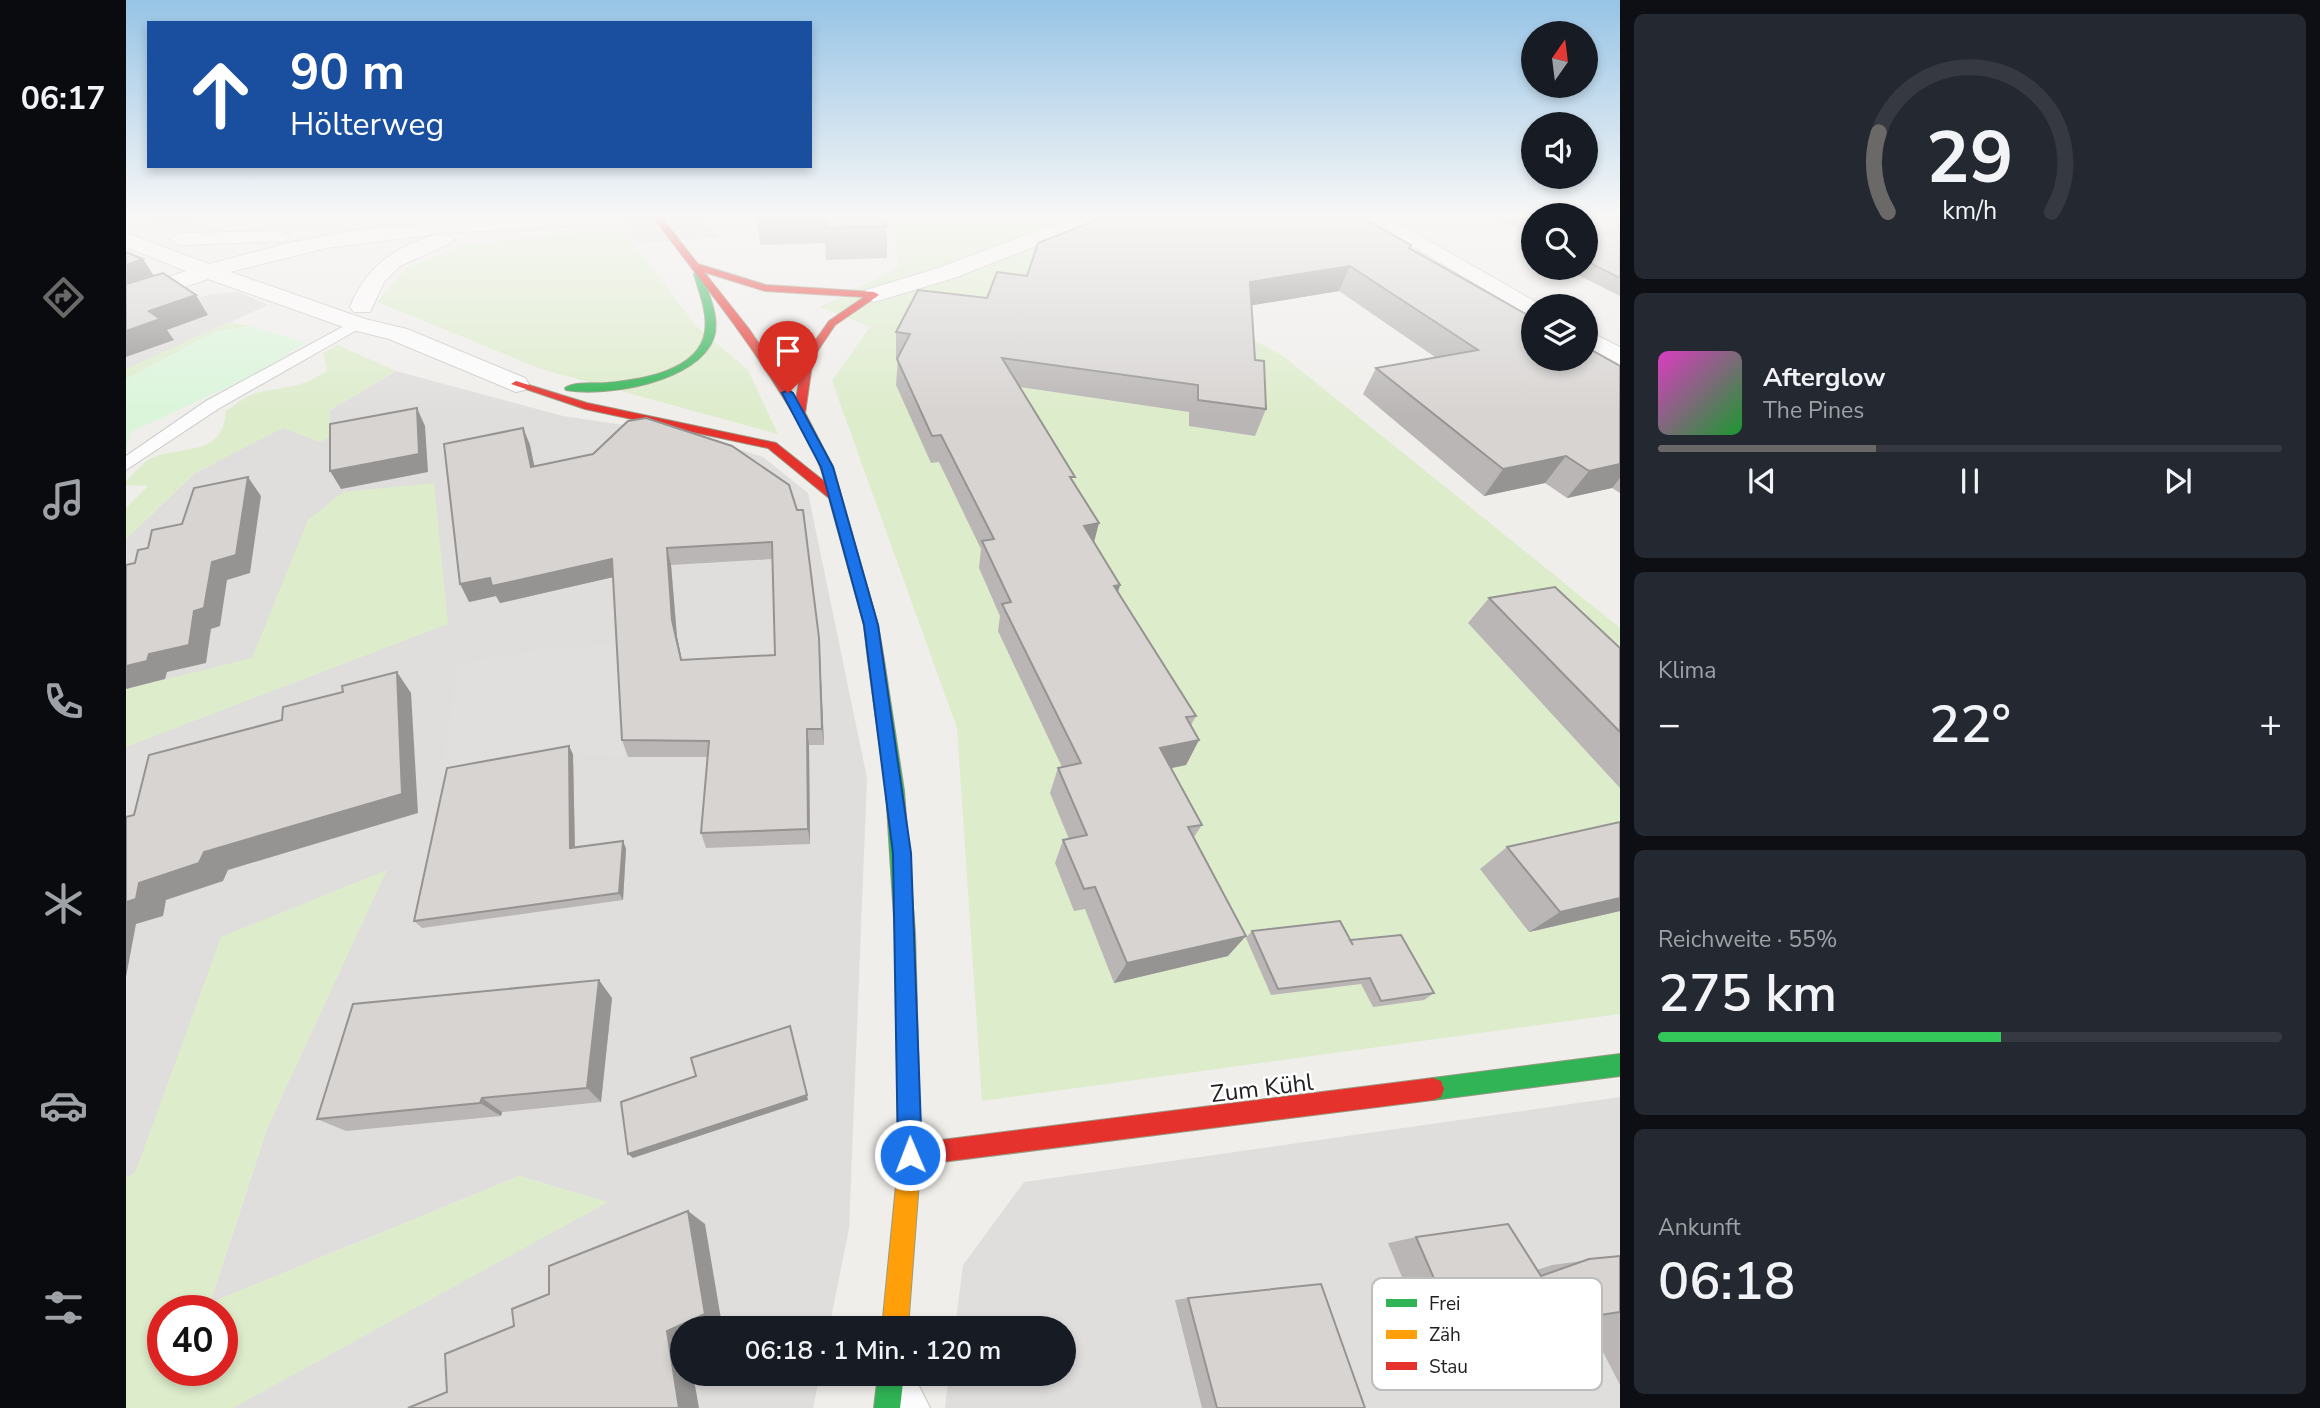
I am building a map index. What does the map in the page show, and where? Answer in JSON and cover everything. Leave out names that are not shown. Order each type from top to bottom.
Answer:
[{"type":"street","points":[[126,300],[178,283]]},
{"type":"street","points":[[126,310],[231,283]]},
{"type":"street","points":[[244,283],[359,315]]},
{"type":"street","points":[[359,315],[372,283]]},
{"type":"street","points":[[516,384],[576,388],[638,384],[682,366],[699,352],[707,340],[709,323],[700,283]]},
{"type":"street","points":[[709,283],[747,331],[799,413],[827,467],[871,625],[899,828],[905,933],[910,1155],[896,1316]]},
{"type":"street","points":[[748,283],[765,288],[874,295]]},
{"type":"street","points":[[799,413],[807,358],[832,323],[874,295],[914,283]]},
{"type":"street","points":[[1490,283],[1521,300]]},
{"type":"street","points":[[317,286],[359,315],[516,384],[585,406],[772,445],[836,496]]},
{"type":"street","points":[[1598,344],[1620,357]]},
{"type":"street","name":"Zum Kühl","points":[[910,1155],[1620,1065]]},
{"type":"street","points":[[887,1408],[890,1386]]},
{"type":"lane","points":[[126,464],[212,405],[359,315]]},
{"type":"lane","points":[[897,1386],[909,1408]]},
{"type":"shaded area","points":[[239,292],[268,305],[126,369],[126,320],[211,294]]},
{"type":"shaded area","points":[[396,371],[563,416],[697,436],[763,457],[808,493],[867,778],[849,1229],[831,1316],[670,1316],[670,1386],[818,1386],[813,1408],[198,1408],[607,1202],[519,1176],[229,1295],[213,1295],[268,1126],[386,871],[135,1173],[126,1178],[126,539],[195,473],[283,427],[320,442],[330,436],[330,410]]},
{"type":"shaded area","points":[[622,645],[628,757],[573,754],[441,779],[458,663],[566,646]]},
{"type":"shaded area","points":[[1620,1097],[1620,1408],[945,1408],[948,1386],[1076,1386],[1076,1316],[957,1316],[963,1265],[1024,1182]]},
{"type":"green space","points":[[393,283],[663,283],[697,327],[748,370],[778,434],[541,369],[377,302]]},
{"type":"green space","points":[[867,283],[1175,283],[1183,301],[1283,356],[1620,628],[1620,1014],[982,1101],[957,728],[832,381],[870,327],[820,307]]},
{"type":"green space","points":[[228,322],[250,326],[217,331],[126,379],[126,369]]},
{"type":"green space","points":[[250,326],[306,343],[251,376],[131,432],[126,449],[126,379],[217,331]]},
{"type":"green space","points":[[338,345],[396,371],[330,410],[330,436],[320,442],[283,428],[195,473],[126,539],[126,508],[148,486],[126,485],[126,481],[141,466],[150,459],[209,443],[217,437],[223,426],[226,411],[251,395],[295,386],[319,376],[327,370],[323,353]]},
{"type":"green space","points":[[434,483],[448,624],[126,747],[126,689],[252,658],[308,520],[343,492]]},
{"type":"green space","points":[[387,870],[268,1126],[213,1295],[147,1295],[147,1386],[238,1386],[238,1295],[229,1295],[519,1176],[608,1202],[233,1408],[126,1408],[126,1178],[135,1173],[221,937]]},
{"type":"building","points":[[178,283],[196,295],[149,311],[160,319],[126,331],[126,284]]},
{"type":"building","points":[[993,283],[1250,283],[1255,360],[1264,361],[1266,409],[1198,400],[1198,385],[1002,358],[1075,477],[1070,477],[1099,523],[1084,526],[1120,585],[1114,586],[1196,716],[1186,717],[1199,740],[1160,748],[1202,825],[1188,827],[1246,936],[1127,963],[1095,887],[1084,889],[1063,840],[1087,835],[1058,768],[1081,763],[1002,604],[1011,602],[982,541],[994,539],[941,435],[932,436],[897,359],[910,334],[896,332],[918,290],[987,298]]},
{"type":"building","points":[[1375,283],[1470,283],[1521,311],[1521,371],[1598,371],[1598,354],[1620,366],[1620,464],[1589,471],[1566,456],[1503,469],[1376,368],[1478,350]]},
{"type":"building","points":[[417,408],[419,454],[330,471],[330,424]]},
{"type":"building","points":[[646,418],[732,446],[789,485],[797,510],[803,510],[819,638],[822,729],[807,729],[808,829],[701,833],[709,741],[622,740],[612,559],[492,586],[490,578],[460,584],[444,444],[523,428],[531,467],[593,454],[628,421]],"holes":[[[772,542],[775,655],[681,660],[672,620],[667,548]]]},
{"type":"building","points":[[248,477],[236,555],[212,562],[204,608],[194,611],[189,645],[149,654],[147,661],[126,666],[126,565],[135,563],[138,550],[148,548],[152,530],[182,524],[194,488]]},
{"type":"building","points":[[1555,587],[1620,648],[1620,732],[1489,598]]},
{"type":"building","points":[[397,672],[402,794],[204,852],[199,863],[139,883],[136,899],[126,902],[126,817],[134,815],[149,755],[282,720],[283,707],[343,692],[342,686]]},
{"type":"building","points":[[569,746],[570,848],[623,841],[619,893],[414,921],[447,768]]},
{"type":"building","points":[[1620,822],[1620,898],[1560,912],[1507,847]]},
{"type":"building","points":[[1340,921],[1350,940],[1401,935],[1434,993],[1381,1001],[1370,978],[1278,989],[1252,931]]},
{"type":"building","points":[[599,980],[587,1088],[482,1098],[480,1103],[317,1119],[353,1004]]},
{"type":"building","points":[[790,1026],[807,1095],[628,1154],[621,1102],[696,1076],[691,1058]]},
{"type":"building","points":[[688,1211],[705,1314],[670,1316],[670,1330],[667,1331],[670,1386],[676,1386],[679,1408],[408,1408],[447,1392],[445,1354],[514,1326],[512,1309],[549,1294],[549,1266]]},
{"type":"building","points":[[1508,1224],[1541,1276],[1589,1259],[1620,1256],[1620,1312],[1602,1315],[1602,1278],[1434,1278],[1416,1237]]},
{"type":"building","points":[[1321,1284],[1365,1408],[1217,1408],[1188,1298]]},
{"type":"traffic: fast","points":[[570,388],[606,387],[648,380],[685,365],[699,354],[710,331],[708,306],[701,283]]},
{"type":"traffic: fast","points":[[876,660],[895,791],[905,933],[909,1124]]},
{"type":"traffic: fast","points":[[1433,1089],[1620,1065]]},
{"type":"traffic: fast","points":[[887,1408],[890,1386]]},
{"type":"traffic: slow","points":[[896,1316],[910,1155],[909,1124]]},
{"type":"traffic: jam","points":[[708,283],[746,331],[799,413],[827,467],[871,625],[876,660]]},
{"type":"traffic: jam","points":[[748,283],[765,288],[874,295]]},
{"type":"traffic: jam","points":[[799,413],[808,358],[832,323],[874,295]]},
{"type":"traffic: jam","points":[[516,384],[585,406],[772,445],[835,496]]},
{"type":"traffic: jam","points":[[910,1155],[1433,1089]]},
{"type":"route","points":[[788,393],[827,467],[854,555],[871,625],[902,853],[910,1155]]}]
